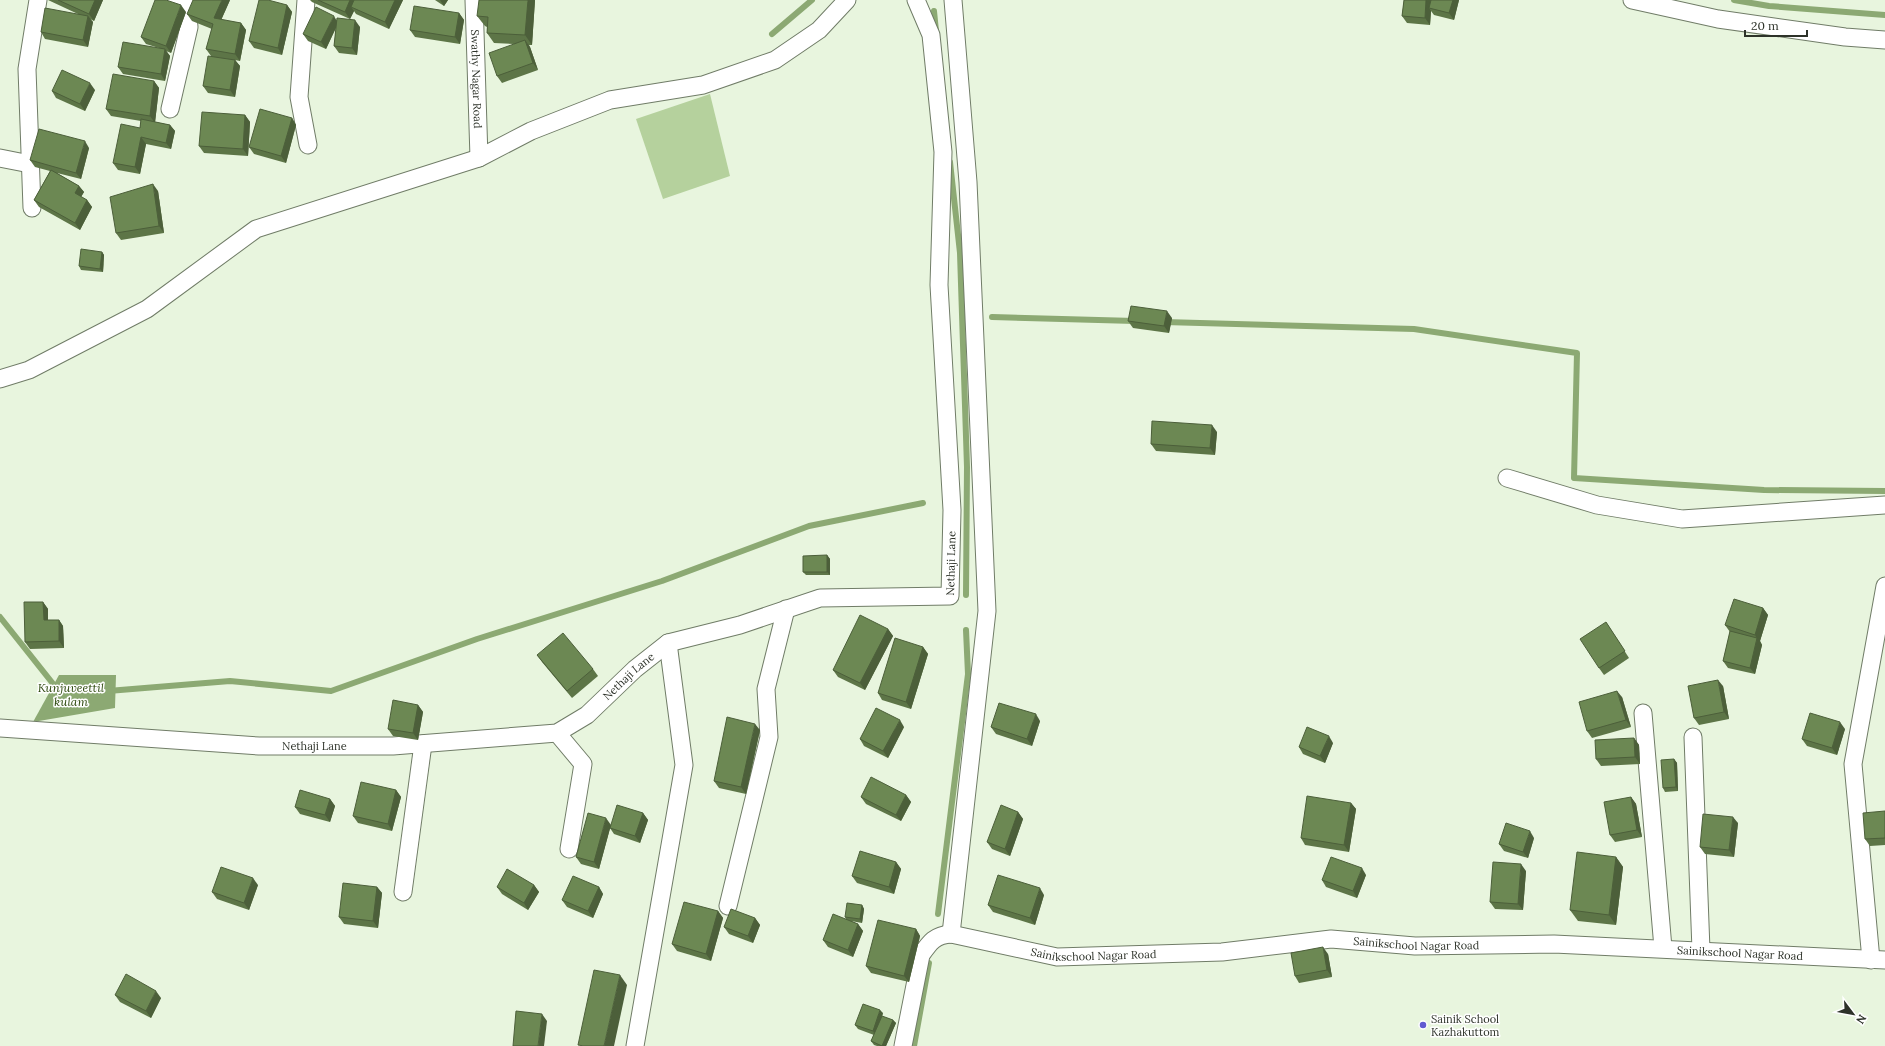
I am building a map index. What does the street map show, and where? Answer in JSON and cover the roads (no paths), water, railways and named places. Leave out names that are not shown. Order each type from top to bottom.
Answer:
[{"type":"street","points":[[32,208],[27,69],[38,0]]},
{"type":"street","points":[[165,0],[188,3],[190,27],[170,109]]},
{"type":"street","points":[[306,0],[299,97],[308,145]]},
{"type":"street","name":"Swathy Nagar Road","points":[[474,0],[479,158]]},
{"type":"street","points":[[0,379],[30,370],[148,309],[256,228],[479,158],[531,131],[610,100],[703,85],[775,60],[820,30],[846,0]]},
{"type":"street","name":"Nethaji Lane","points":[[0,728],[259,746],[393,746],[557,733],[587,715],[635,669],[668,643],[740,625],[820,598],[950,596],[952,510],[939,285],[943,152],[931,35],[916,0]]},
{"type":"street","points":[[903,1046],[921,955],[930,942],[939,935],[951,934],[987,611],[968,182],[953,0]]},
{"type":"street","points":[[1632,0],[1718,19],[1845,37],[1885,40]]},
{"type":"street","points":[[0,158],[30,164]]},
{"type":"street","points":[[1507,478],[1597,505],[1682,519],[1885,505]]},
{"type":"street","points":[[1878,960],[1853,764],[1885,586]]},
{"type":"street","points":[[728,906],[769,737],[766,689],[786,609]]},
{"type":"street","points":[[635,1046],[684,765],[668,643]]},
{"type":"street","points":[[1643,713],[1663,948]]},
{"type":"street","points":[[557,733],[583,764],[568,849]]},
{"type":"street","points":[[1693,736],[1701,950]]},
{"type":"street","points":[[402,892],[423,744]]},
{"type":"street","name":"Sainikschool Nagar Road","points":[[951,934],[1057,957],[1222,952],[1331,939],[1415,946],[1554,944],[1663,948],[1878,960]]},
{"type":"water","name":"Kunjuveettil kulam","points":[[59,675],[116,675],[115,708],[33,722]]},
{"type":"waterway","points":[[772,34],[812,0]]},
{"type":"waterway","points":[[1734,0],[1769,6],[1885,15]]},
{"type":"waterway","points":[[934,11],[936,31]]},
{"type":"waterway","points":[[950,162],[960,253],[967,467],[966,595]]},
{"type":"waterway","points":[[992,317],[1135,321]]},
{"type":"waterway","points":[[1164,322],[1414,329],[1577,353],[1574,478],[1764,490],[1885,491]]},
{"type":"waterway","points":[[108,691],[230,681],[331,691],[477,639],[662,581],[809,526],[923,503]]},
{"type":"waterway","points":[[0,617],[54,685],[61,687]]},
{"type":"waterway","points":[[938,914],[968,674],[966,630]]},
{"type":"waterway","points":[[914,1046],[929,963]]},
{"type":"place","name":"Sainik School Kazhakuttom","points":[[1423,1025]]}]
